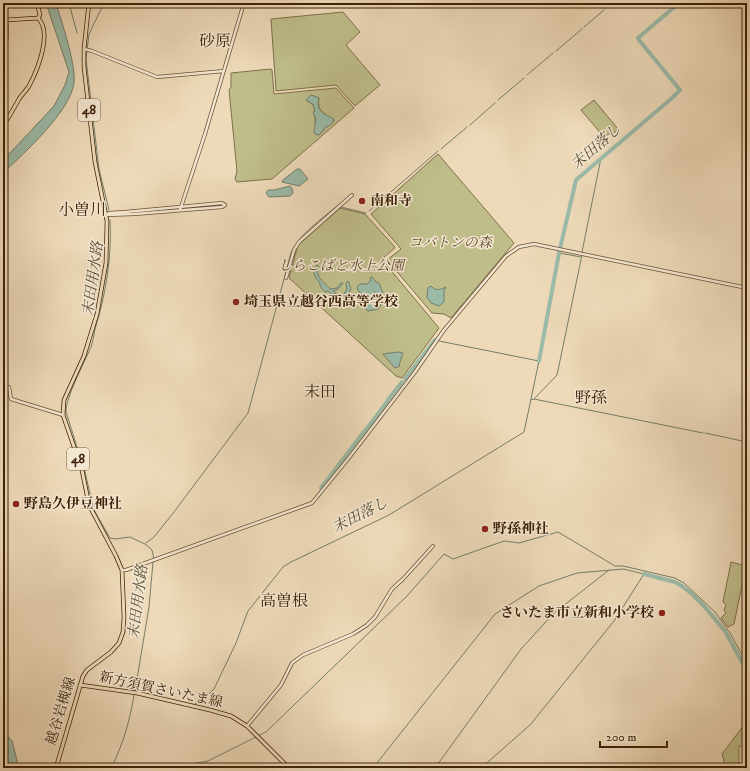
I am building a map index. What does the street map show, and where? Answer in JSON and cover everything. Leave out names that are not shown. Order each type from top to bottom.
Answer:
[{"type":"main road","points":[[3,3],[7,40],[3,62]]},
{"type":"main road","points":[[37,3],[40,15],[38,18]]},
{"type":"main road","name":"越谷岩槻線","points":[[56,768],[80,685],[87,670],[115,648],[121,638],[124,617],[122,570],[89,505],[82,470],[63,415],[64,400],[84,356],[99,306],[106,263],[108,232],[95,162],[84,67],[89,3]]},
{"type":"main road","points":[[6,20],[38,18]]},
{"type":"main road","points":[[3,126],[15,108],[20,97],[29,86],[39,64],[43,34],[42,23],[38,18]]},
{"type":"main road","name":"新方須賀さいたま線","points":[[80,685],[137,694],[220,712],[236,718],[247,726],[289,768]]},
{"type":"street","points":[[180,208],[244,3]]},
{"type":"street","points":[[86,49],[157,78],[224,71]]},
{"type":"street","points":[[286,278],[294,250],[299,242],[352,195]]},
{"type":"street","points":[[106,215],[135,214],[180,208],[222,203],[225,205],[222,207],[180,208]]},
{"type":"street","points":[[122,570],[126,570],[312,503],[348,459],[448,326],[506,256],[515,249],[528,244],[534,244],[747,288]]},
{"type":"street","points":[[3,386],[9,388],[12,399],[63,415]]},
{"type":"street","points":[[247,726],[279,688],[292,663],[303,655],[353,634],[367,625],[375,617],[392,588],[403,579],[433,546]]},
{"type":"green space","points":[[343,12],[360,32],[346,45],[380,85],[355,106],[336,85],[276,91],[271,19]]},
{"type":"green space","points":[[271,69],[274,94],[336,88],[354,108],[272,179],[237,182],[235,179],[237,171],[229,90],[231,87],[231,73]],"holes":[[[311,95],[319,98],[320,109],[334,120],[320,134],[315,123],[315,111],[313,104],[307,101]]]},
{"type":"green space","points":[[594,100],[618,129],[612,135],[610,133],[604,137],[581,110]]},
{"type":"green space","name":"コバトンの森","points":[[438,154],[514,243],[451,318],[444,314],[432,313],[387,260],[401,249],[371,214]]},
{"type":"green space","name":"しらこばと水上公園","points":[[340,208],[365,214],[394,246],[395,248],[384,257],[384,262],[439,328],[402,378],[396,376],[289,278],[298,245]]},
{"type":"green space","points":[[731,562],[746,566],[734,624],[728,627],[721,618],[726,613],[724,610],[726,605],[723,602]]},
{"type":"green space","points":[[744,725],[747,725],[747,747],[739,746],[739,768],[726,768],[722,754]]},
{"type":"shaded area","points":[[46,3],[56,3],[71,55],[74,83],[71,94],[55,119],[34,143],[3,173],[3,159],[54,106],[65,85],[69,72]]},
{"type":"shaded area","points":[[311,95],[319,98],[318,103],[321,112],[334,119],[332,124],[326,127],[319,135],[315,134],[314,132],[316,119],[313,112],[315,111],[313,104],[307,101]]},
{"type":"shaded area","points":[[297,169],[300,169],[308,179],[299,186],[282,182],[283,180]]},
{"type":"shaded area","points":[[290,186],[293,193],[290,196],[269,197],[266,193],[268,190]]},
{"type":"shaded area","points":[[317,265],[319,267],[319,276],[330,289],[337,288],[341,283],[343,283],[338,289],[333,291],[336,294],[344,294],[347,289],[346,283],[348,281],[351,288],[347,296],[344,298],[338,298],[328,291],[325,292],[314,274],[315,267]]},
{"type":"shaded area","points":[[372,277],[379,283],[383,293],[378,296],[375,292],[372,294],[381,305],[378,309],[368,311],[364,307],[367,301],[366,296],[359,292],[357,287],[360,284],[367,284]]},
{"type":"shaded area","points":[[431,286],[437,289],[446,287],[444,291],[444,302],[439,306],[431,303],[427,297],[428,288]]},
{"type":"shaded area","points":[[398,352],[403,353],[400,366],[395,368],[383,354]]},
{"type":"shaded area","points":[[3,731],[12,741],[19,768],[8,768],[3,751]]},
{"type":"waterway","points":[[69,3],[77,33]]},
{"type":"waterway","name":"末田用水路","points":[[104,3],[89,34],[86,59],[99,169],[109,210]]},
{"type":"waterway","points":[[144,3],[144,6],[175,3]]},
{"type":"waterway","points":[[606,8],[612,3]]},
{"type":"waterway","name":"末田落し","points":[[539,361],[559,253],[576,180],[680,90],[638,38],[679,3]]},
{"type":"waterway","points":[[584,27],[604,10]]},
{"type":"waterway","points":[[556,51],[582,29]]},
{"type":"waterway","points":[[527,75],[553,53]]},
{"type":"waterway","points":[[498,100],[524,78]]},
{"type":"waterway","points":[[470,125],[495,103]]},
{"type":"waterway","points":[[441,149],[467,127]]},
{"type":"waterway","points":[[369,211],[438,151]]},
{"type":"waterway","points":[[582,252],[601,158]]},
{"type":"waterway","points":[[146,543],[154,537],[174,512],[248,413],[291,253],[299,239],[337,206]]},
{"type":"waterway","points":[[341,207],[366,213]]},
{"type":"waterway","name":"末田用水路","points":[[110,220],[109,261],[102,302],[91,347],[72,389],[66,412],[85,472],[94,510],[110,538],[115,539],[130,537],[145,544],[152,550],[154,559]]},
{"type":"waterway","points":[[559,253],[581,257]]},
{"type":"waterway","points":[[534,399],[557,375],[582,255]]},
{"type":"waterway","name":"末田落し","points":[[405,379],[435,340]]},
{"type":"waterway","name":"末田落し","points":[[195,704],[214,689],[236,643],[248,611],[283,567],[389,515],[524,432],[539,361],[439,341]]},
{"type":"waterway","name":"末田落し","points":[[388,400],[402,382]]},
{"type":"waterway","points":[[531,400],[534,399],[703,433]]},
{"type":"waterway","name":"末田落し","points":[[365,431],[387,402]]},
{"type":"waterway","name":"末田落し","points":[[321,488],[363,433]]},
{"type":"waterway","points":[[705,433],[747,442]]},
{"type":"waterway","points":[[186,768],[197,763],[208,761],[266,732],[407,596],[444,554],[453,559],[504,541],[519,543],[558,532],[615,566],[623,566],[675,578],[684,583],[715,612],[730,633],[747,664]]},
{"type":"waterway","name":"末田用水路","points":[[135,691],[149,607],[153,562]]},
{"type":"waterway","points":[[373,768],[495,614],[539,586],[577,573],[623,569],[644,574],[614,621],[530,725],[481,768]]},
{"type":"waterway","points":[[435,768],[521,649],[553,614],[609,570]]},
{"type":"waterway","points":[[644,574],[675,582],[692,594],[725,631],[747,671]]},
{"type":"waterway","name":"末田用水路","points":[[111,768],[126,732],[134,695]]},
{"type":"place","name":"南和寺","points":[[362,201]]},
{"type":"place","name":"埼玉県立越谷西高等学校","points":[[236,302]]},
{"type":"place","name":"野島久伊豆神社","points":[[16,504]]},
{"type":"place","name":"野孫神社","points":[[485,529]]},
{"type":"place","name":"さいたま市立新和小学校","points":[[662,613]]},
{"type":"district","name":"砂原","points":[[215,41]]},
{"type":"district","name":"小曽川","points":[[82,210]]},
{"type":"district","name":"末田","points":[[320,392]]},
{"type":"district","name":"野孫","points":[[591,398]]},
{"type":"district","name":"高曽根","points":[[284,601]]}]
